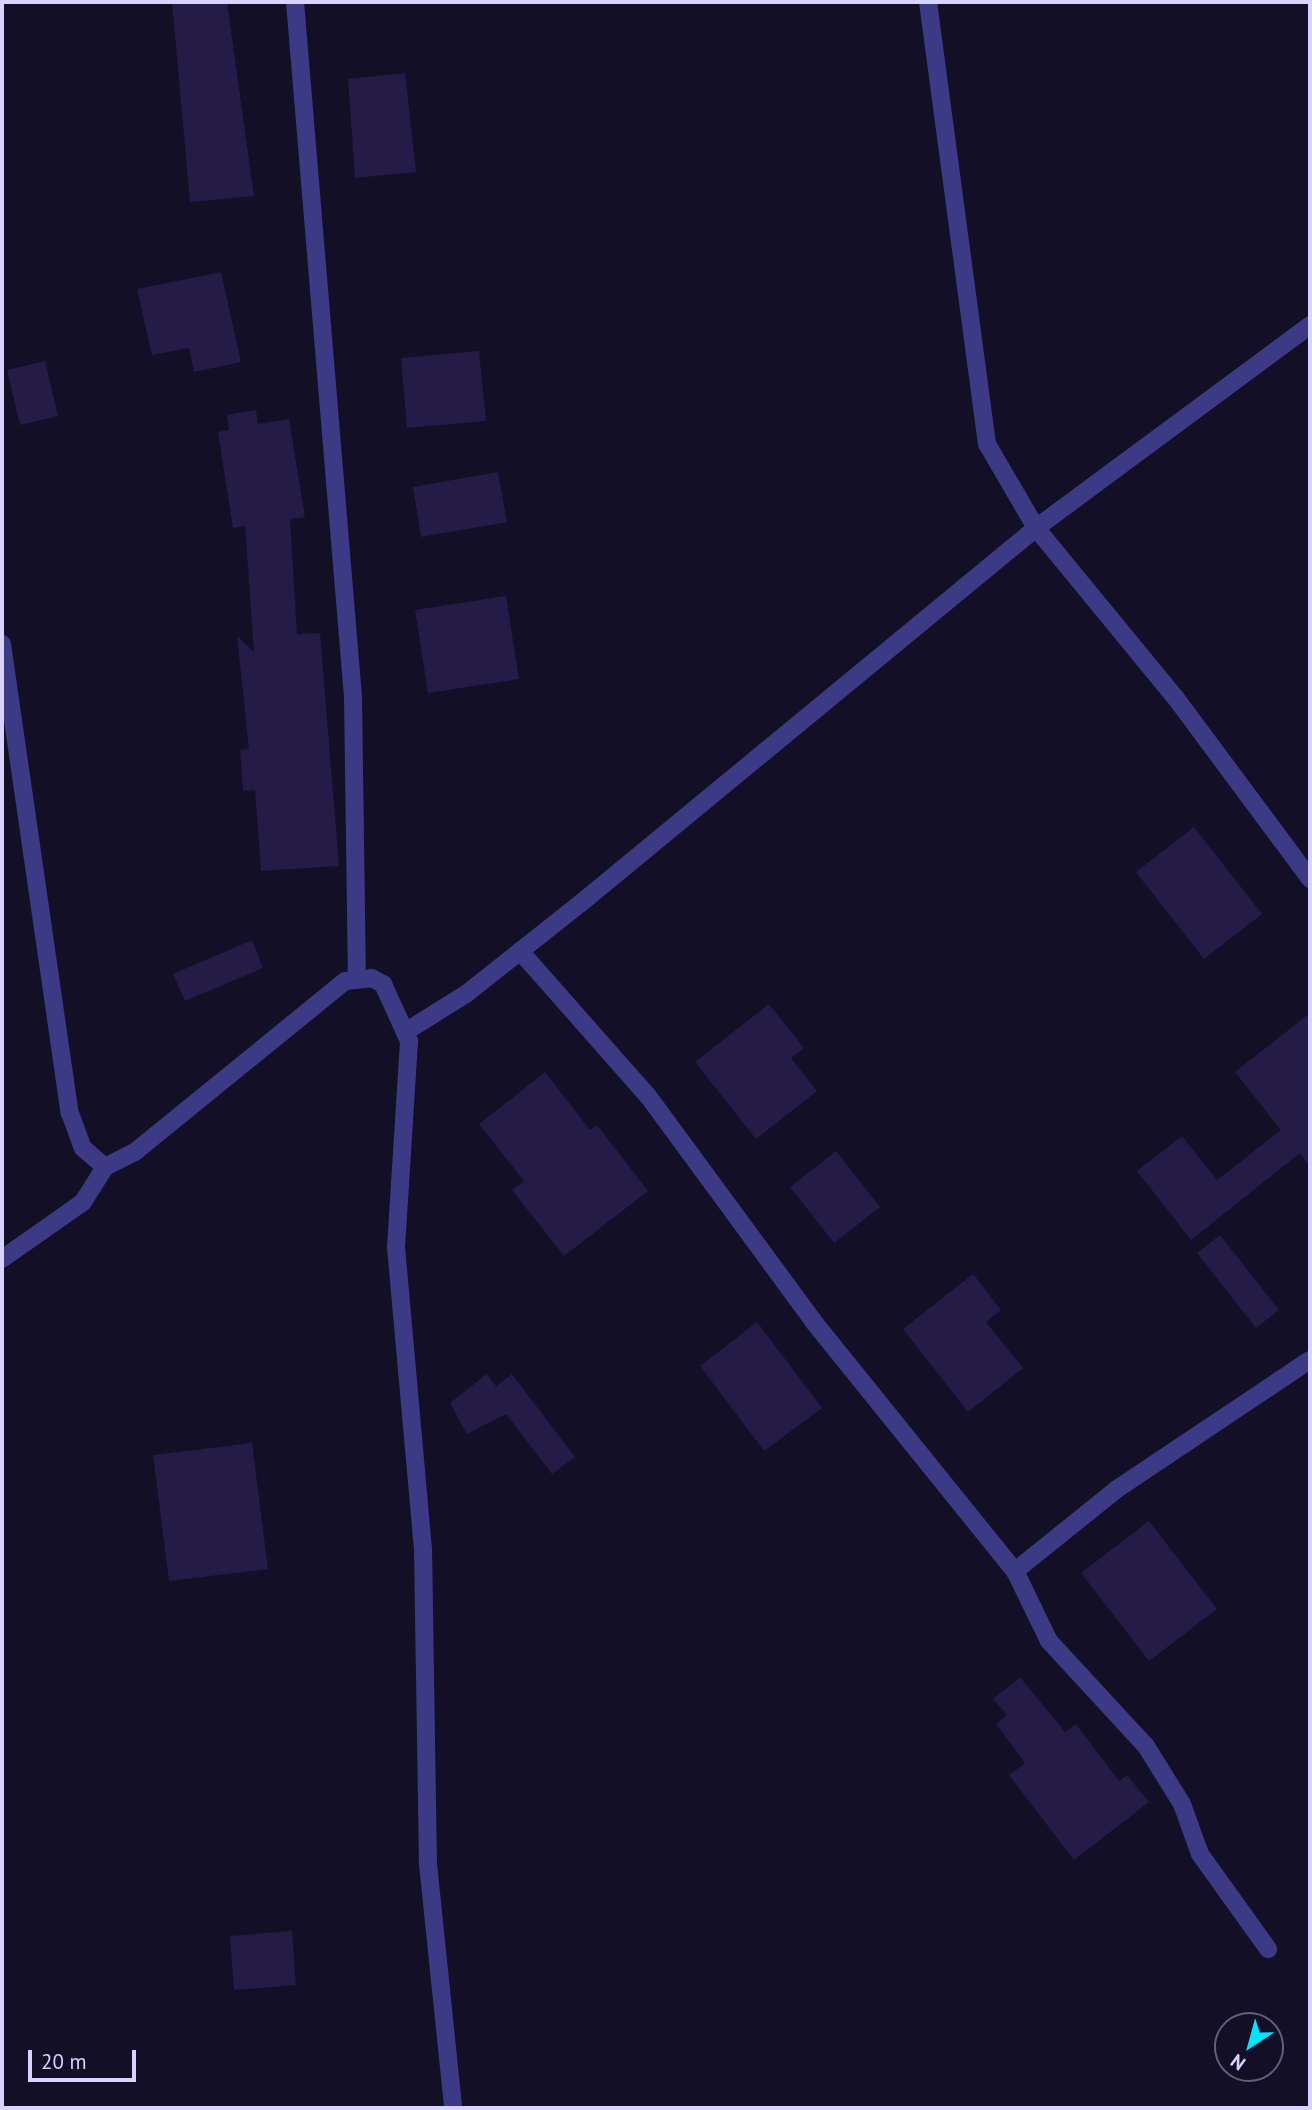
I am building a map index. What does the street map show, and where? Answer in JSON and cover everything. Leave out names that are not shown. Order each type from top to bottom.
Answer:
[{"type":"street","points":[[295,2],[353,696],[357,980]]},
{"type":"street","points":[[928,2],[987,444],[1036,527],[1175,697],[1310,878]]},
{"type":"street","points":[[405,1032],[520,951],[1036,527],[1310,325]]},
{"type":"street","points":[[2,644],[70,1113],[83,1148],[105,1167]]},
{"type":"street","points":[[520,951],[648,1096],[813,1321],[1015,1571],[1049,1641],[1146,1746],[1182,1804],[1200,1854],[1268,1949]]},
{"type":"street","points":[[2,1259],[83,1202],[105,1167],[135,1152],[345,981],[383,984],[405,1032],[408,1113],[396,1247],[423,1548],[428,1864],[453,2108]]},
{"type":"street","points":[[1015,1571],[1117,1489],[1310,1360]]},
{"type":"building","points":[[172,2],[227,2],[254,196],[190,202]]},
{"type":"building","points":[[405,73],[416,172],[355,178],[348,79]]},
{"type":"building","points":[[221,272],[241,362],[194,372],[189,348],[152,355],[137,289]]},
{"type":"building","points":[[479,351],[486,421],[407,428],[401,358]]},
{"type":"building","points":[[45,361],[58,416],[20,425],[7,370]]},
{"type":"building","points":[[256,410],[258,424],[289,419],[305,517],[290,519],[297,634],[320,633],[339,866],[261,871],[255,790],[243,791],[240,750],[249,749],[237,636],[254,652],[245,526],[233,528],[218,432],[229,430],[227,415]]},
{"type":"building","points":[[498,472],[507,522],[421,537],[413,487]]},
{"type":"building","points":[[506,596],[519,679],[428,693],[415,610]]},
{"type":"building","points":[[1194,827],[1262,914],[1204,959],[1136,872]]},
{"type":"building","points":[[252,940],[263,968],[185,1001],[173,974]]},
{"type":"building","points":[[769,1004],[804,1048],[791,1058],[817,1091],[756,1139],[695,1062]]},
{"type":"building","points":[[1310,1013],[1310,1167],[1300,1153],[1191,1240],[1137,1171],[1182,1136],[1217,1180],[1281,1130],[1235,1072]]},
{"type":"building","points":[[545,1072],[590,1130],[597,1125],[648,1191],[564,1256],[512,1190],[524,1181],[479,1124]]},
{"type":"building","points":[[836,1151],[880,1207],[834,1243],[790,1187]]},
{"type":"building","points":[[1220,1235],[1279,1310],[1256,1328],[1197,1253]]},
{"type":"building","points":[[973,1274],[1001,1310],[986,1322],[1023,1368],[968,1412],[903,1329]]},
{"type":"building","points":[[757,1322],[822,1408],[764,1451],[700,1366]]},
{"type":"building","points":[[487,1374],[496,1386],[512,1374],[575,1457],[552,1474],[506,1414],[467,1434],[450,1403]]},
{"type":"building","points":[[252,1443],[268,1569],[169,1581],[153,1455]]},
{"type":"building","points":[[1149,1521],[1217,1609],[1149,1661],[1081,1573]]},
{"type":"building","points":[[1020,1677],[1065,1732],[1076,1724],[1119,1781],[1127,1775],[1149,1802],[1074,1860],[1009,1775],[1025,1763],[996,1724],[1007,1715],[993,1699]]},
{"type":"building","points":[[292,1931],[296,1985],[234,1990],[230,1936]]}]
